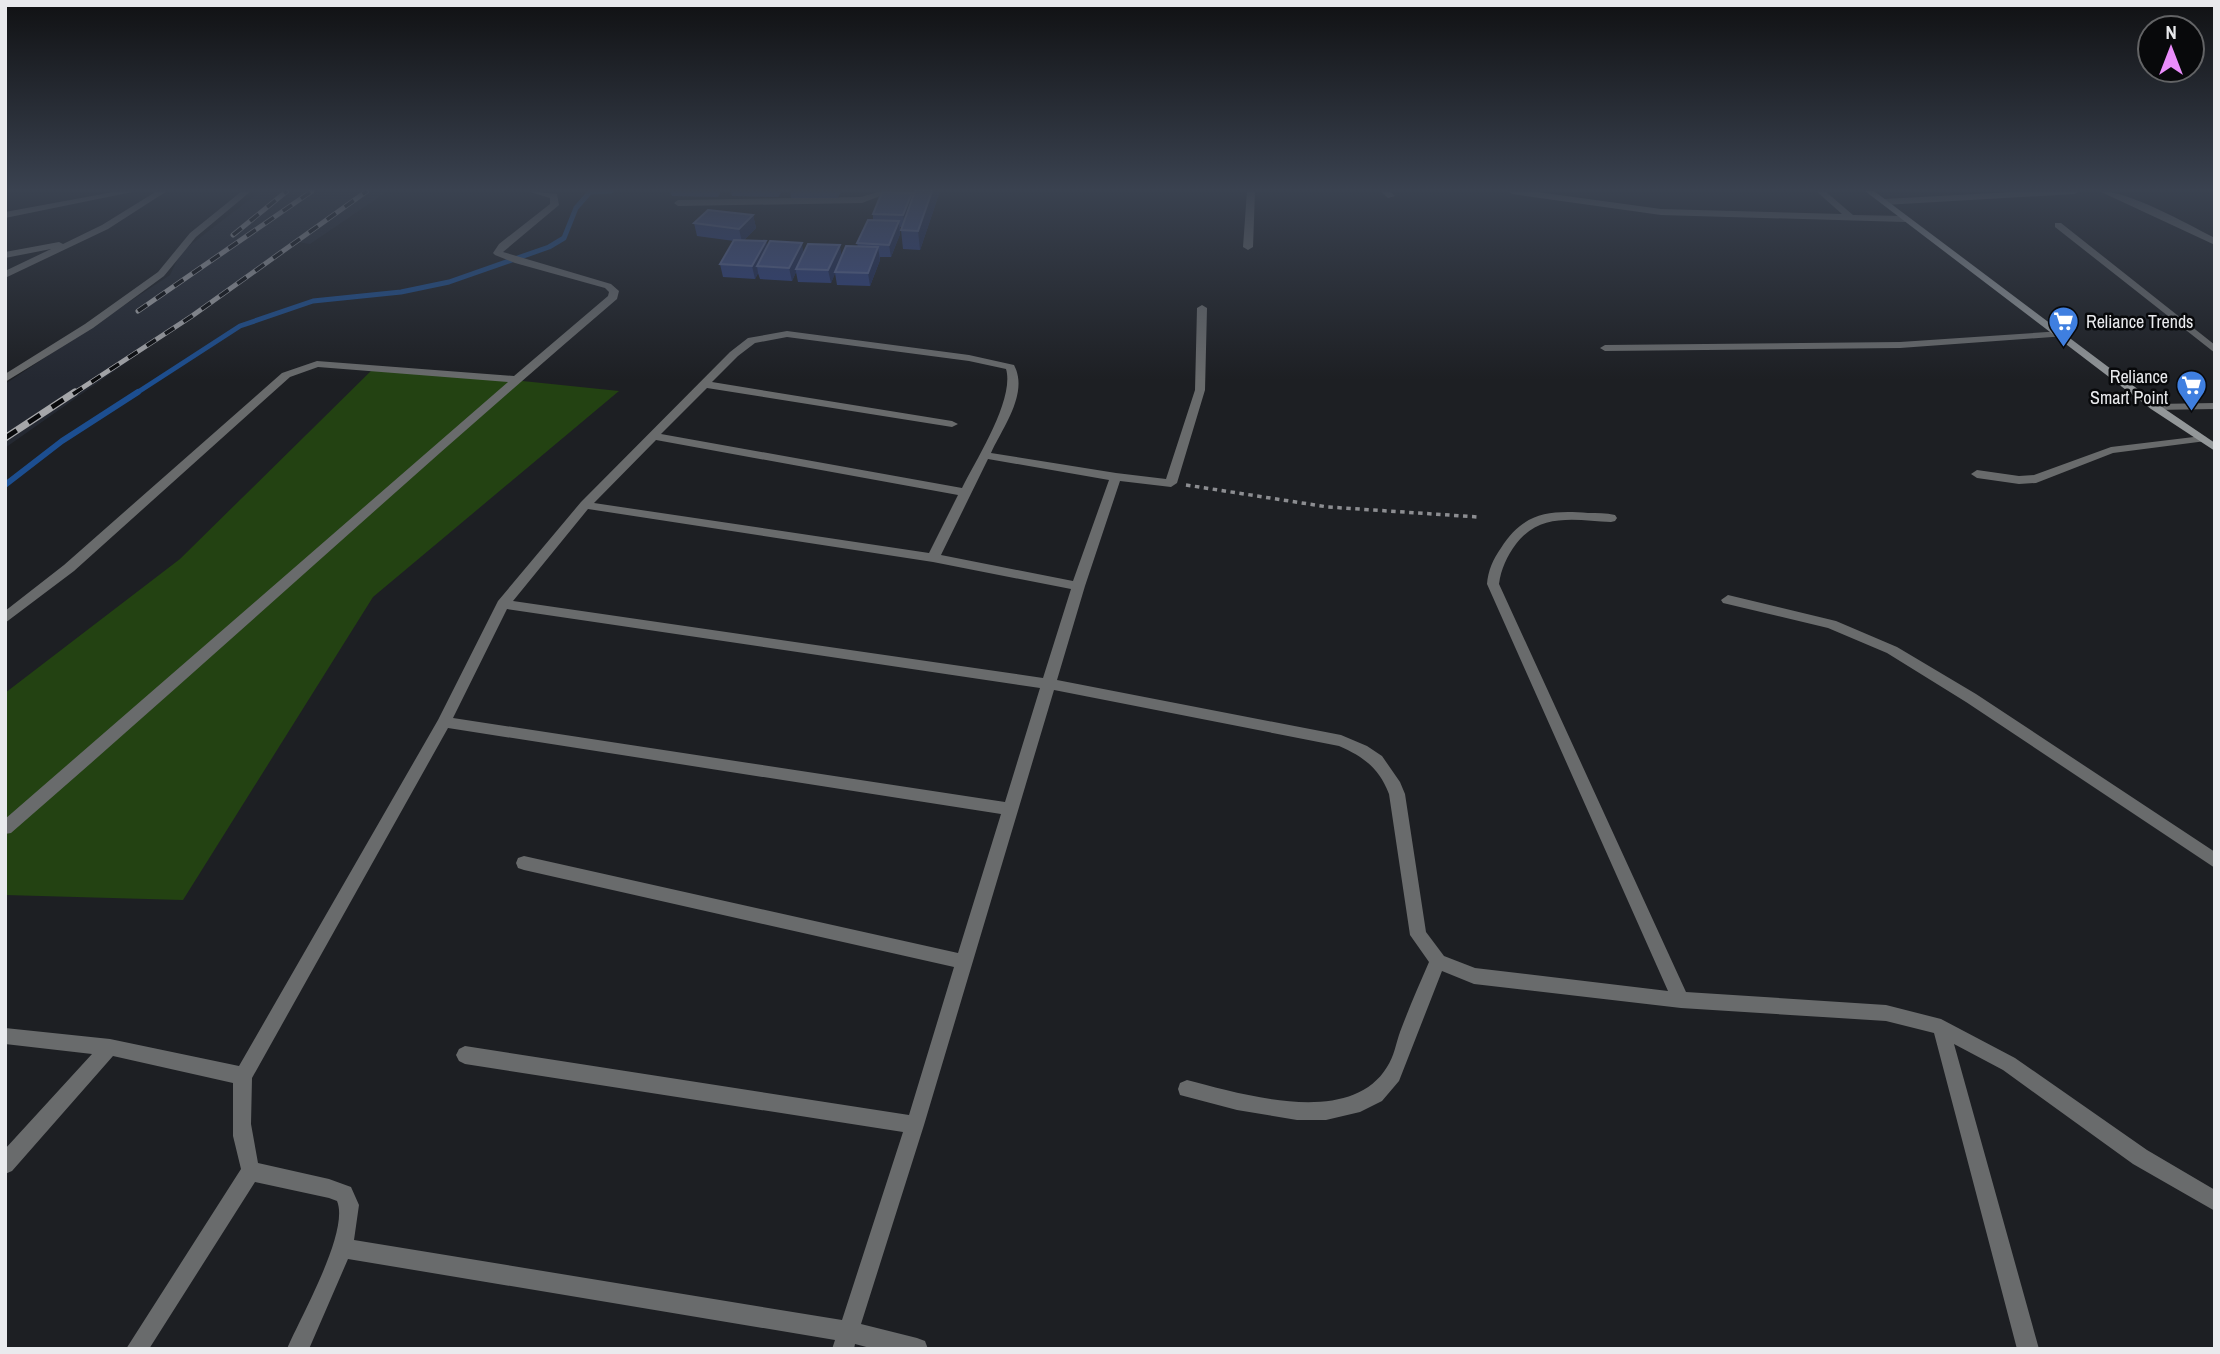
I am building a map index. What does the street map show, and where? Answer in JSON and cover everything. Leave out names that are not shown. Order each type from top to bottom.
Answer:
[{"type":"main road","points":[[1953,254],[2155,407],[2215,449]]},
{"type":"street","points":[[5,275],[49,254]]},
{"type":"street","points":[[5,379],[89,326],[161,274],[177,254]]},
{"type":"street","points":[[5,828],[613,297],[614,291],[608,286],[500,254]]},
{"type":"street","points":[[2095,254],[2215,350]]},
{"type":"street","points":[[985,455],[1116,477],[1171,483],[1200,390],[1202,307]]},
{"type":"street","points":[[251,1171],[243,1149],[240,1117],[243,1076],[444,722],[503,604],[585,505],[751,340],[769,334],[800,335],[1010,366],[1015,376],[1014,388],[967,493],[933,558]]},
{"type":"street","points":[[1605,348],[1900,345],[2062,334]]},
{"type":"street","points":[[5,618],[90,550],[286,375],[298,368],[317,365],[516,379]]},
{"type":"street","points":[[704,384],[952,424]]},
{"type":"street","points":[[2155,407],[2215,406]]},
{"type":"street","points":[[653,436],[967,493]]},
{"type":"street","points":[[1977,474],[2019,480],[2036,479],[2111,450],[2202,439]]},
{"type":"street","points":[[846,1340],[915,1125],[1078,586],[1116,477]]},
{"type":"street","points":[[585,505],[933,558],[1078,586]]},
{"type":"street","points":[[1611,518],[1549,517],[1532,520],[1519,529],[1508,547],[1494,570],[1493,584],[1681,1000]]},
{"type":"street","points":[[1728,600],[1831,624],[1892,650],[1971,698],[2215,861]]},
{"type":"street","points":[[503,604],[1049,684],[1341,741],[1379,760],[1389,772],[1397,794],[1418,935],[1438,961],[1474,976],[1681,1000],[1886,1013],[1941,1027],[2009,1064],[2140,1157],[2215,1201]]},
{"type":"street","points":[[444,722],[1010,809]]},
{"type":"street","points":[[524,863],[964,962]]},
{"type":"street","points":[[1187,1089],[1270,1108],[1305,1110],[1340,1109],[1373,1097],[1392,1076],[1438,961]]},
{"type":"street","points":[[1941,1027],[2028,1349]]},
{"type":"street","points":[[5,1036],[110,1047],[243,1076]]},
{"type":"street","points":[[5,1164],[110,1047]]},
{"type":"street","points":[[465,1055],[915,1125]]},
{"type":"street","points":[[251,1171],[293,1183],[333,1188],[345,1195],[350,1204],[349,1227],[342,1248],[298,1349]]},
{"type":"street","points":[[137,1349],[251,1171]]},
{"type":"street","points":[[342,1248],[846,1340],[918,1349]]},
{"type":"path","points":[[1171,483],[1328,507],[1478,517]]},
{"type":"shaded area","points":[[180,254],[280,254],[5,448],[5,384],[170,275]]},
{"type":"green space","points":[[376,366],[619,391],[373,597],[183,900],[5,895],[5,693],[180,559]]},
{"type":"building","points":[[726,254],[759,254],[752,266],[720,264]]},
{"type":"building","points":[[763,254],[796,254],[789,268],[757,266]]},
{"type":"building","points":[[803,254],[836,254],[828,270],[796,269]]},
{"type":"building","points":[[843,254],[875,254],[868,273],[835,272]]},
{"type":"waterway","points":[[135,394],[240,326],[313,301],[401,292],[449,282],[528,254]]},
{"type":"waterway","points":[[5,485],[62,441],[138,392]]},
{"type":"railway","points":[[138,311],[220,254]]},
{"type":"railway","points":[[73,394],[192,316],[279,254]]},
{"type":"railway","points":[[5,438],[75,392]]},
{"type":"place","name":"Reliance Trends","points":[[2063,348]]},
{"type":"place","name":"Reliance Smart Point","points":[[2191,413]]}]
